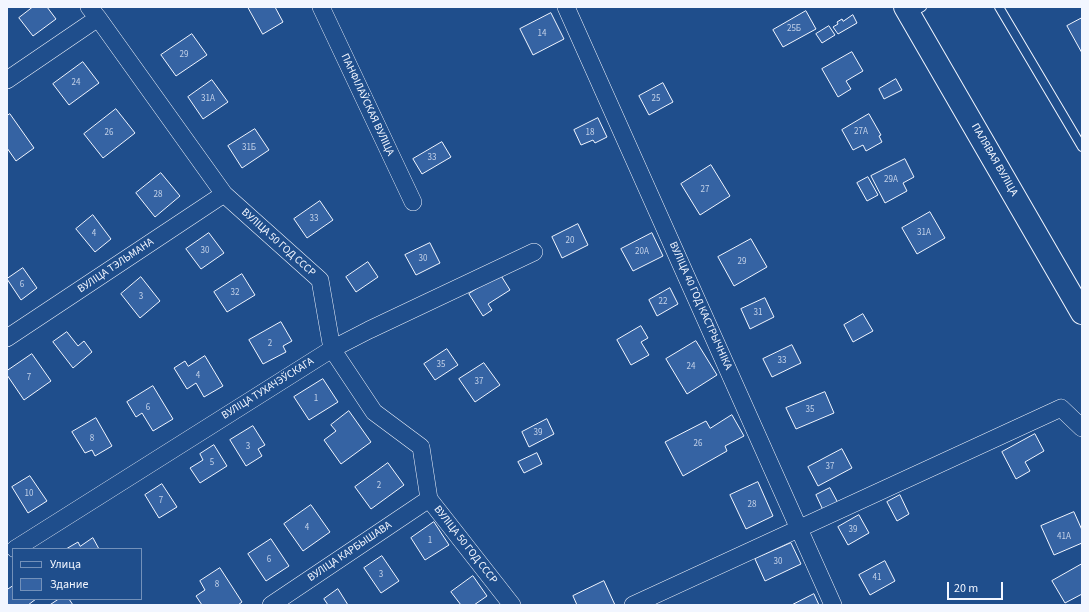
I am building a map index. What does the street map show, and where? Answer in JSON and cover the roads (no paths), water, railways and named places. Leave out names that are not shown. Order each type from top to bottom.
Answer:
[{"type":"street","name":"ПАНФІЛАЎСКАЯ ВУЛІЦА","points":[[320,7],[413,202]]},
{"type":"street","name":"ВУЛІЦА 40 ГОД КАСТРЫЧНІКА","points":[[566,7],[800,528],[833,605]]},
{"type":"street","name":"ПАЛЯВАЯ ВУЛІЦА","points":[[912,9],[1082,313]]},
{"type":"street","points":[[7,80],[93,13]]},
{"type":"street","name":"ВУЛІЦА 50 ГОД СССР","points":[[93,13],[224,194],[320,280],[332,349],[374,412],[421,447],[429,499],[512,605]]},
{"type":"street","name":"ВУЛІЦА ТЭЛЬМАНА","points":[[7,338],[224,194]]},
{"type":"street","name":"ВУЛІЦА ТУХАЧЭЎСКАГА","points":[[17,548],[332,349],[534,252]]},
{"type":"street","points":[[633,605],[1061,408],[1082,428]]},
{"type":"street","name":"ВУЛІЦА КАРБЫШАВА","points":[[271,605],[429,499]]},
{"type":"lane","points":[[999,7],[1082,147]]}]
